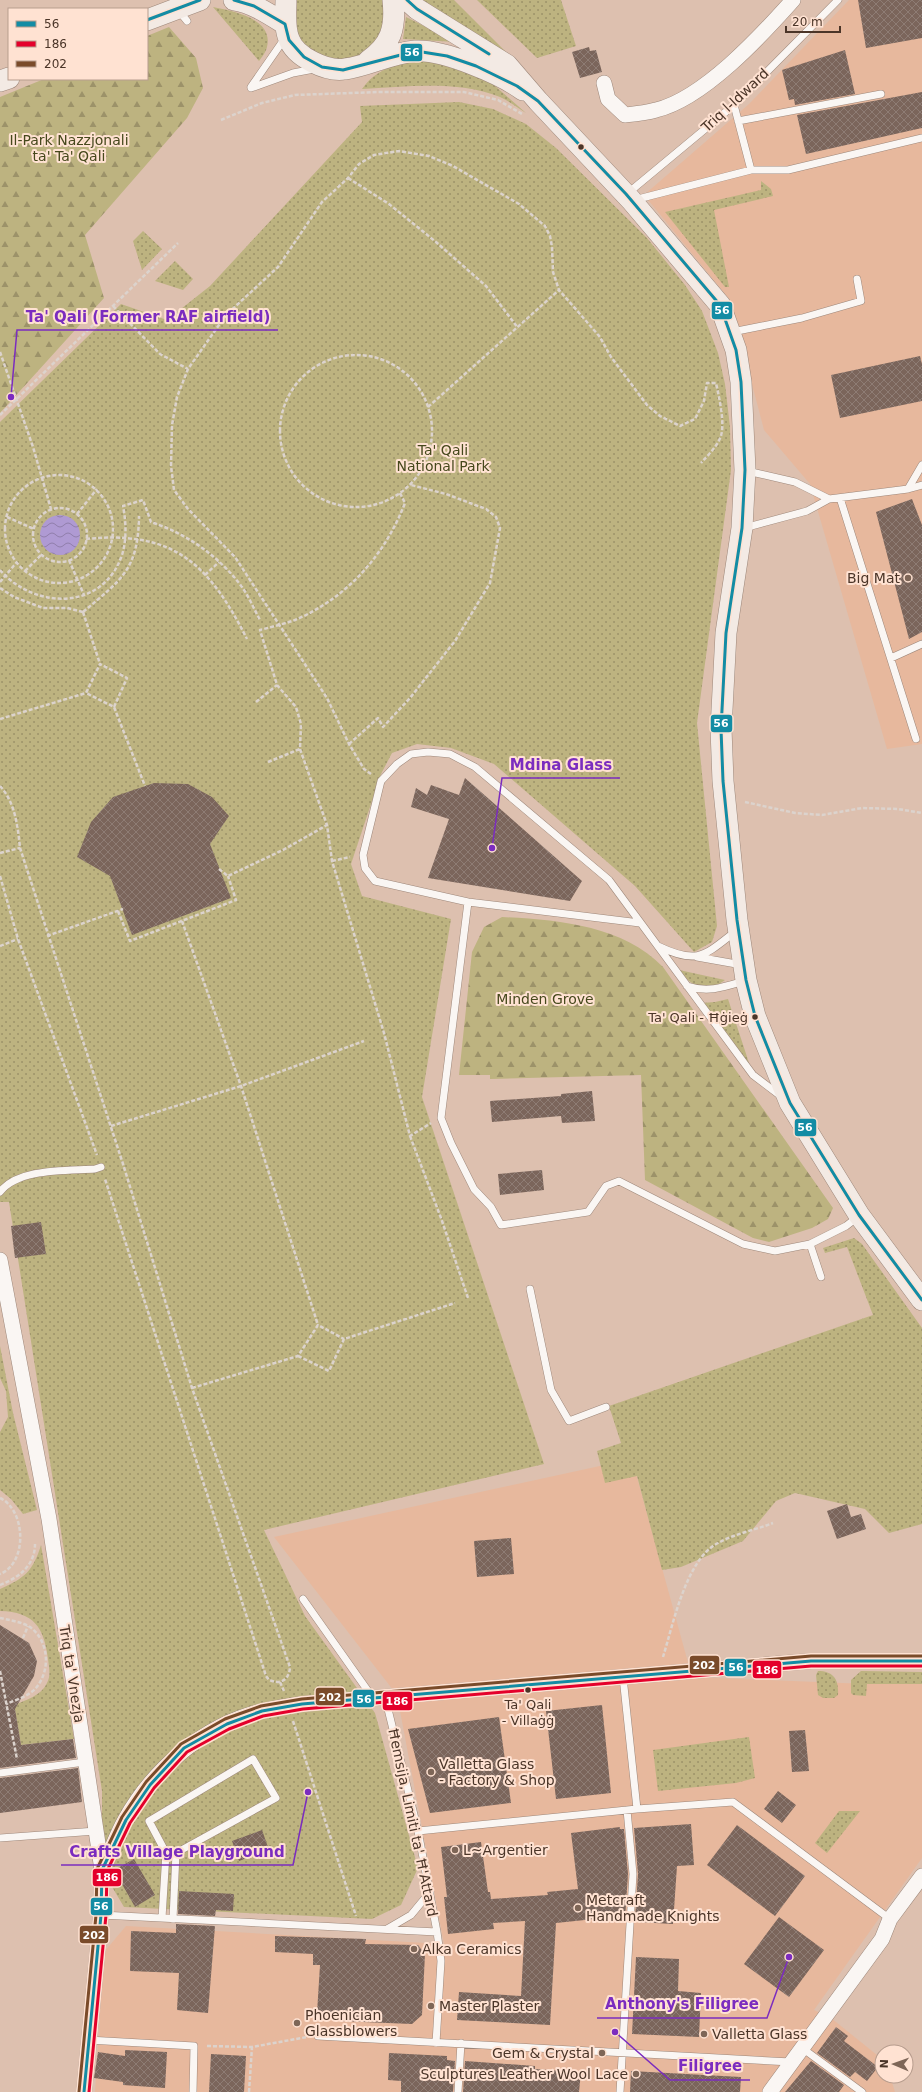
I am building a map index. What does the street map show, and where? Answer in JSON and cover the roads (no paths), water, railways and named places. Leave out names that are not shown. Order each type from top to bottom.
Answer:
[{"type":"main road","points":[[148,20],[182,14],[200,0]]},
{"type":"main road","points":[[234,0],[245,2],[262,10],[287,29]]},
{"type":"main road","points":[[286,0],[289,40],[304,57],[322,67],[343,70],[416,51],[447,56],[476,66],[517,86],[532,109],[628,197],[720,304],[736,350],[741,382],[745,470],[742,528],[730,604],[722,682],[721,729],[725,798],[738,930],[745,973],[755,1016],[790,1103],[859,1215],[922,1300]]},
{"type":"main road","points":[[364,64],[380,53],[391,36],[395,18],[393,0]]},
{"type":"main road","points":[[407,0],[417,9],[507,65],[532,109]]},
{"type":"street","points":[[604,83],[608,99],[625,115],[657,110],[689,96],[752,45],[793,0]]},
{"type":"street","name":"Triq ta' Vnezja","points":[[0,1260],[49,1519],[102,1870],[101,1915],[84,2092]]},
{"type":"street","points":[[102,1870],[126,1820],[150,1785],[184,1748],[227,1724],[262,1711],[302,1704],[811,1661],[922,1661]]},
{"type":"street","points":[[770,2092],[882,1939],[890,1919],[922,1876]]},
{"type":"lane","name":"Triq l-Idward","points":[[628,197],[734,105],[838,0]]},
{"type":"lane","points":[[287,29],[251,88],[293,73],[322,67]]},
{"type":"lane","points":[[738,120],[881,94]]},
{"type":"lane","points":[[734,105],[751,170]]},
{"type":"lane","points":[[628,197],[751,170],[788,170],[922,138]]},
{"type":"lane","points":[[730,332],[802,318],[861,301],[857,279]]},
{"type":"lane","points":[[908,489],[922,465]]},
{"type":"lane","points":[[745,470],[795,482],[829,499]]},
{"type":"lane","points":[[742,528],[807,511],[829,499],[908,489],[922,485]]},
{"type":"lane","points":[[840,498],[916,739]]},
{"type":"lane","points":[[891,658],[922,644]]},
{"type":"lane","points":[[640,923],[468,902],[375,881],[365,868],[363,854],[381,781],[397,764],[411,754],[428,752],[450,754],[475,767],[609,880],[753,1075],[790,1103]]},
{"type":"lane","points":[[468,902],[441,1118],[474,1189],[491,1207],[501,1225],[588,1212],[606,1186],[619,1181],[742,1244],[775,1251],[810,1244],[846,1226],[859,1215]]},
{"type":"lane","points":[[693,956],[708,953],[738,930]]},
{"type":"lane","points":[[656,945],[678,955],[693,956],[745,973]]},
{"type":"lane","points":[[687,986],[701,991],[716,989],[745,973]]},
{"type":"lane","points":[[0,1192],[4,1187],[19,1177],[95,1169],[101,1167]]},
{"type":"lane","points":[[810,1244],[821,1277]]},
{"type":"lane","points":[[530,1289],[551,1390],[569,1421],[606,1407]]},
{"type":"lane","points":[[303,1599],[379,1698]]},
{"type":"lane","points":[[623,1677],[636,1809]]},
{"type":"lane","name":"Ħemsija, Limiti ta' Ħ'Attard","points":[[379,1698],[418,1831],[437,1932],[440,1961],[436,2043]]},
{"type":"lane","points":[[162,1918],[166,1853],[149,1821],[253,1759],[276,1798],[176,1853],[166,1853]]},
{"type":"lane","points":[[0,1773],[85,1762]]},
{"type":"lane","points":[[418,1831],[636,1809],[733,1802],[890,1919]]},
{"type":"lane","points":[[620,2092],[633,1874],[627,1810]]},
{"type":"lane","points":[[0,1838],[96,1830]]},
{"type":"lane","points":[[173,1919],[176,1853]]},
{"type":"lane","points":[[386,1930],[411,1915],[430,1892]]},
{"type":"lane","points":[[101,1915],[437,1932]]},
{"type":"lane","points":[[318,2036],[436,2043],[462,2043],[622,2054],[792,2062]]},
{"type":"lane","points":[[88,2040],[194,2046],[193,2092]]},
{"type":"lane","points":[[458,2092],[462,2043]]},
{"type":"lane","points":[[802,2048],[862,2092]]},
{"type":"water","points":[[60,515],[74,521],[80,535],[74,549],[60,555],[46,549],[40,535],[46,521]]},
{"type":"place","name":"Ta' Qali (Former RAF airfield)","points":[[11,397]]},
{"type":"place","name":"Big Mat","points":[[908,578]]},
{"type":"place","name":"Mdina Glass","points":[[492,848]]},
{"type":"place","name":"Ta' Qali - Ħġieġ","points":[[755,1017]]},
{"type":"place","name":"Ta' Qali - Villaġġ","points":[[528,1690]]},
{"type":"place","name":"Valletta Glass - Factory & Shop","points":[[431,1772]]},
{"type":"place","name":"Crafts Village Playground","points":[[308,1792]]},
{"type":"place","name":"L~Argentier","points":[[455,1850]]},
{"type":"place","name":"Metcraft Handmade Knights","points":[[578,1908]]},
{"type":"place","name":"Alka Ceramics","points":[[414,1949]]},
{"type":"place","name":"Anthony's Filigree","points":[[789,1957]]},
{"type":"place","name":"Master Plaster","points":[[431,2006]]},
{"type":"place","name":"Phoenician Glassblowers","points":[[297,2023]]},
{"type":"place","name":"Filigree","points":[[615,2032]]},
{"type":"place","name":"Valletta Glass","points":[[704,2034]]},
{"type":"place","name":"Gem & Crystal","points":[[602,2053]]},
{"type":"place","name":"Sculptures Leather Wool Lace","points":[[636,2074]]},
{"type":"park label","name":"Il-Park Nazzjonali ta' Ta' Qali","points":[[69,148]]},
{"type":"park label","name":"Ta' Qali National Park","points":[[443,458]]},
{"type":"park label","name":"Minden Grove","points":[[545,999]]}]
